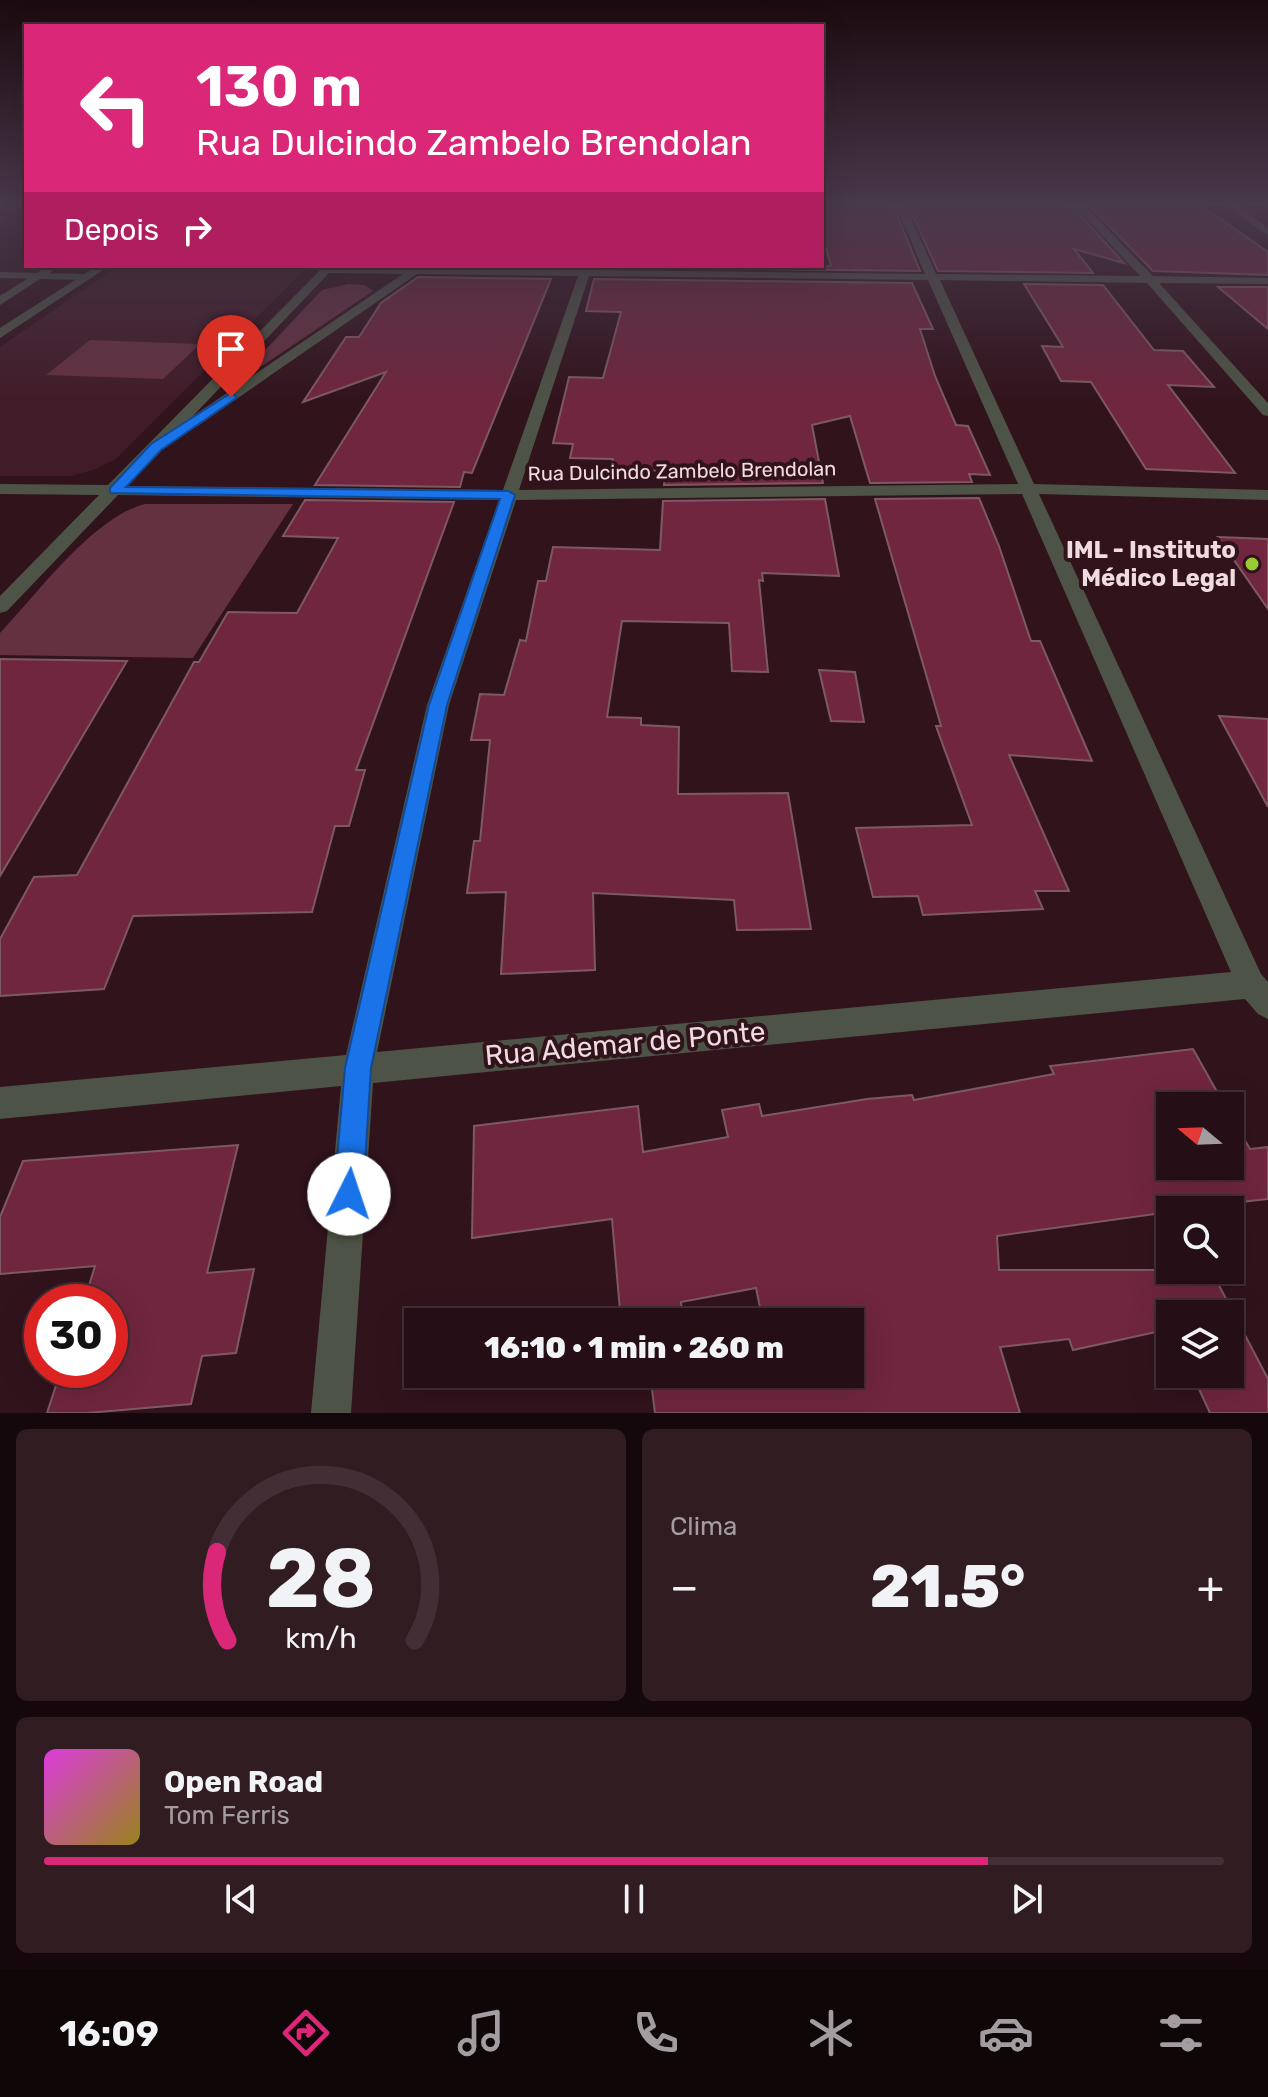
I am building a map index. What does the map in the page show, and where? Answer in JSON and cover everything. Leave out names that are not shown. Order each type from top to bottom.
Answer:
[{"type":"street","points":[[0,301],[51,269]]},
{"type":"street","points":[[0,334],[99,269]]},
{"type":"street","points":[[0,607],[327,269]]},
{"type":"street","points":[[355,269],[586,269],[1268,281]]},
{"type":"street","points":[[331,1413],[358,1068],[438,705],[586,269]]},
{"type":"street","points":[[927,269],[1259,994]]},
{"type":"street","points":[[1139,269],[1268,412]]},
{"type":"street","points":[[156,447],[415,271]]},
{"type":"street","points":[[0,275],[87,277]]},
{"type":"street","name":"Rua Dulcindo Zambelo Brendolan","points":[[0,489],[508,495],[1029,489],[1268,495]]},
{"type":"street","name":"Rua Ademar de Ponte","points":[[0,1103],[358,1068],[1259,994]]},
{"type":"shaded area","points":[[114,269],[305,269],[116,459],[71,476],[0,476],[0,347]]},
{"type":"shaded area","points":[[348,284],[365,285],[373,291],[262,366],[250,366],[322,290]]},
{"type":"shaded area","points":[[90,340],[200,344],[163,379],[46,375]]},
{"type":"shaded area","points":[[145,504],[293,504],[193,658],[0,655],[0,633],[67,558],[106,524]]},
{"type":"building","points":[[754,269],[919,269],[920,271]]},
{"type":"building","points":[[1090,269],[1093,273],[938,271]]},
{"type":"building","points":[[1151,269],[1268,269],[1268,275]]},
{"type":"building","points":[[418,277],[551,279],[472,473],[464,472],[460,487],[315,485],[386,372],[303,402],[346,337],[359,337],[381,303]]},
{"type":"building","points":[[594,279],[912,283],[933,329],[920,329],[935,376],[956,425],[968,426],[990,475],[969,474],[972,482],[870,483],[850,416],[812,425],[823,483],[664,485],[665,471],[612,469],[613,459],[570,458],[573,444],[553,443],[569,377],[603,378],[621,312],[586,311]]},
{"type":"building","points":[[1024,284],[1103,285],[1154,350],[1183,351],[1214,387],[1168,385],[1235,473],[1146,469],[1091,382],[1061,381],[1042,346],[1063,347]]},
{"type":"building","points":[[1218,287],[1268,287],[1268,329]]},
{"type":"building","points":[[979,498],[1031,641],[1040,641],[1092,761],[1009,755],[1069,891],[1035,891],[1043,909],[923,915],[918,896],[873,897],[856,828],[972,825],[936,726],[941,726],[875,499]]},
{"type":"building","points":[[825,499],[839,576],[762,573],[763,581],[759,580],[768,672],[732,671],[729,623],[622,621],[607,717],[641,718],[641,725],[679,727],[678,794],[788,793],[811,929],[737,930],[734,900],[593,893],[595,970],[501,974],[506,892],[467,893],[474,841],[480,841],[490,740],[471,740],[480,694],[504,695],[520,640],[526,641],[538,581],[546,581],[553,547],[660,550],[663,501]]},
{"type":"building","points":[[305,500],[454,502],[356,770],[365,770],[349,826],[335,826],[312,912],[133,916],[104,989],[0,996],[0,939],[34,877],[77,875],[194,662],[199,662],[228,612],[297,613],[338,538],[283,536]]},
{"type":"building","name":"IML - Instituto Médico Legal","points":[[1218,537],[1268,539],[1268,609]]},
{"type":"building","points":[[0,659],[127,661],[0,876]]},
{"type":"building","points":[[819,670],[855,672],[864,722],[831,721]]},
{"type":"building","points":[[1219,716],[1268,719],[1268,807]]},
{"type":"building","points":[[1193,1049],[1217,1092],[1156,1092],[1156,1180],[1244,1180],[1244,1139],[1250,1149],[1268,1147],[1268,1199],[1244,1202],[1244,1196],[1156,1196],[1156,1214],[997,1236],[999,1270],[1156,1270],[1156,1284],[1218,1284],[1227,1300],[1156,1300],[1156,1332],[1073,1350],[1069,1339],[1000,1347],[1020,1413],[655,1413],[652,1388],[864,1388],[864,1308],[760,1308],[756,1288],[681,1302],[682,1308],[620,1308],[612,1219],[472,1238],[474,1126],[638,1106],[643,1152],[728,1137],[722,1110],[759,1104],[762,1116],[867,1099],[912,1095],[914,1100],[1054,1074],[1050,1066]]},
{"type":"building","points":[[238,1145],[207,1273],[254,1269],[236,1353],[202,1356],[191,1404],[87,1413],[47,1413],[55,1388],[128,1388],[128,1284],[90,1284],[95,1266],[0,1274],[0,1217],[23,1161]]},
{"type":"building","points":[[1244,1333],[1268,1379],[1268,1413],[1210,1413],[1198,1388],[1244,1388]]},
{"type":"place","name":"IML - Instituto Médico Legal","points":[[1252,564]]},
{"type":"route","points":[[231,397],[156,447],[115,491],[508,495],[438,705],[358,1068],[349,1194]]}]
